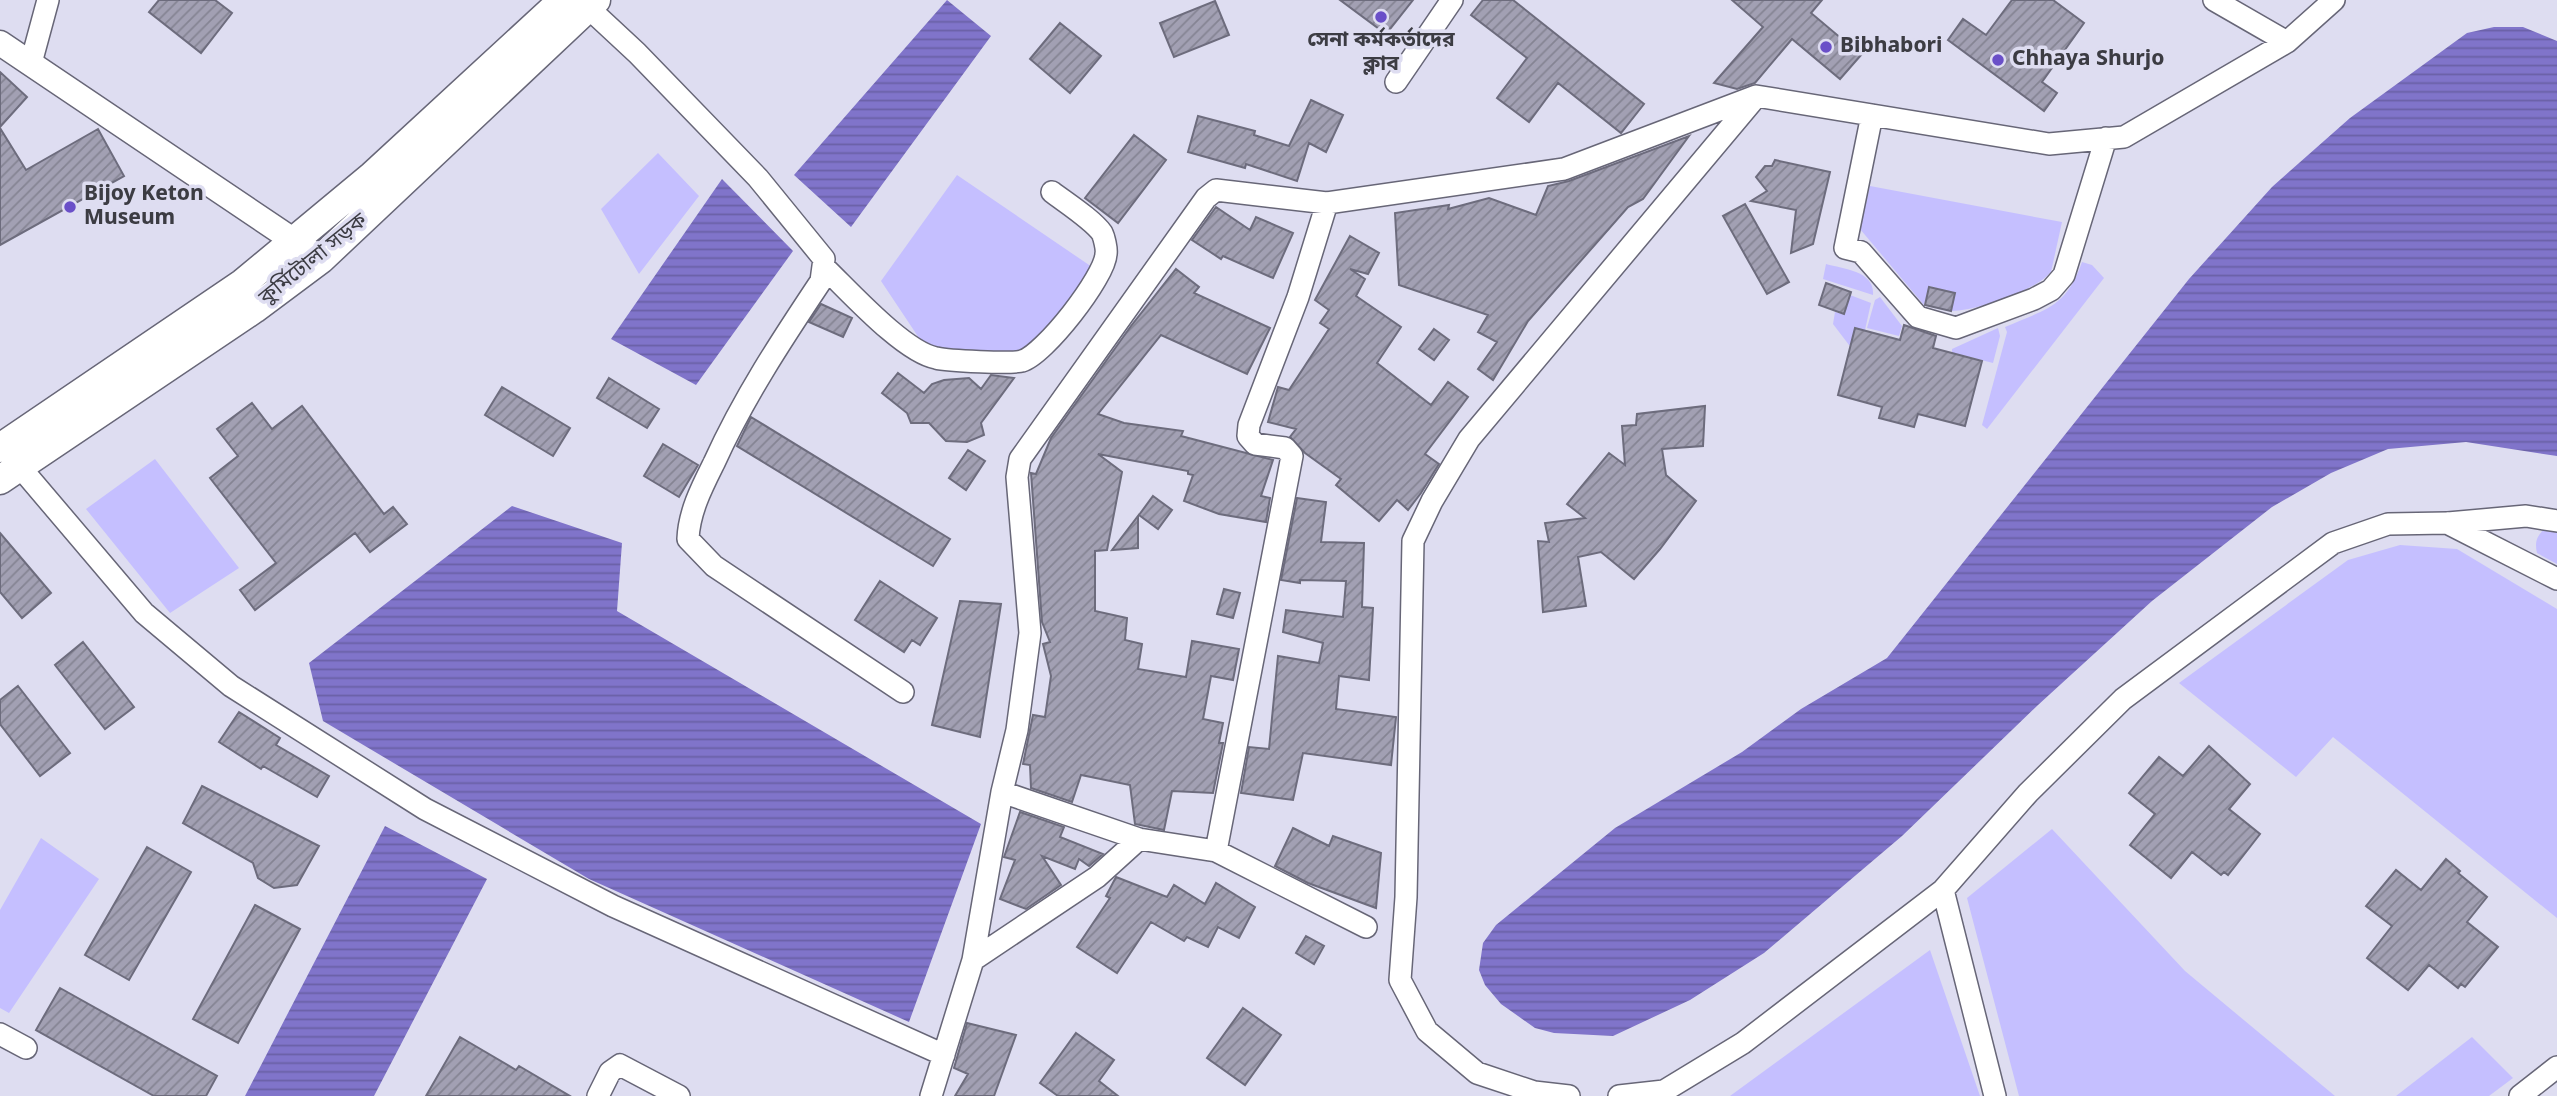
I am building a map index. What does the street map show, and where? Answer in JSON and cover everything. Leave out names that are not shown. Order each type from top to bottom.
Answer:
[{"type":"main road","name":"কুর্মিটোলা সড়ক","points":[[0,448],[243,283],[582,2]]},
{"type":"main road","name":"কুর্মিটোলা সড়ক","points":[[10,474],[254,309],[321,258],[582,2]]},
{"type":"street","points":[[32,63],[48,0]]},
{"type":"street","points":[[1396,82],[1452,0]]},
{"type":"street","points":[[2214,0],[2287,42]]},
{"type":"street","points":[[931,1096],[973,960],[1002,792],[1017,730],[1030,634],[1017,477],[1020,458],[1206,198],[1216,190],[1328,203],[1564,169],[1756,96],[2049,144],[2123,137],[2287,42],[2334,0]]},
{"type":"street","points":[[582,2],[758,178],[824,260],[825,268],[821,281],[742,403],[697,499],[688,522],[688,539],[714,566],[903,692]]},
{"type":"street","points":[[0,43],[321,258]]},
{"type":"street","points":[[1569,1096],[1534,1091],[1477,1073],[1427,1031],[1401,980],[1406,897],[1413,541],[1432,501],[1469,439],[1756,96]]},
{"type":"street","points":[[1872,115],[1845,248],[1861,252],[1918,317],[1956,328],[2034,299],[2060,282],[2106,138]]},
{"type":"street","points":[[825,268],[887,327],[916,349],[936,358],[1021,362],[1040,352],[1057,332],[1100,272],[1106,254],[1102,233],[1052,191]]},
{"type":"street","points":[[1216,850],[1292,456],[1285,448],[1255,444],[1248,436],[1249,425],[1298,297],[1328,203]]},
{"type":"street","points":[[10,474],[144,613],[241,693],[425,809],[614,906],[944,1055]]},
{"type":"street","points":[[1619,1096],[1665,1093],[1743,1043],[1943,890],[2028,793],[2123,699],[2333,542],[2388,524],[2447,523],[2526,516],[2557,521]]},
{"type":"street","points":[[2447,523],[2557,579]]},
{"type":"street","points":[[1002,792],[1139,839],[1216,850],[1366,927]]},
{"type":"street","points":[[973,960],[1097,877],[1139,839]]},
{"type":"street","points":[[1943,890],[1995,1096]]},
{"type":"street","points":[[0,1034],[26,1048]]},
{"type":"street","points":[[598,1096],[610,1072],[620,1065],[679,1096]]},
{"type":"street","points":[[2520,1096],[2557,1067]]},
{"type":"shaded area","points":[[947,0],[991,36],[851,227],[794,175]]},
{"type":"shaded area","points":[[2494,27],[2523,27],[2557,41],[2557,456],[2466,442],[2388,449],[2331,473],[2272,507],[2152,601],[2038,705],[1902,836],[1764,953],[1690,1000],[1613,1036],[1554,1033],[1535,1028],[1501,1004],[1485,985],[1479,970],[1483,943],[1496,925],[1615,828],[1742,752],[1801,709],[1887,658],[2189,279],[2272,187],[2350,118],[2467,33]]},
{"type":"shaded area","points":[[658,153],[699,196],[639,274],[601,209]]},
{"type":"shaded area","points":[[957,175],[1092,267],[1040,350],[931,356],[881,281]]},
{"type":"shaded area","points":[[722,179],[793,251],[696,385],[611,339]]},
{"type":"shaded area","points":[[1870,186],[2062,222],[2051,272],[2019,293],[1962,310],[1951,311],[1955,293],[1929,286],[1924,305],[1860,229]]},
{"type":"shaded area","points":[[2082,262],[2092,265],[2104,278],[1987,429],[1982,425],[2007,332],[2005,327],[2053,305],[2069,289]]},
{"type":"shaded area","points":[[1826,264],[1864,276],[1872,287],[1873,295],[1823,279]]},
{"type":"shaded area","points":[[1850,295],[1871,303],[1861,348],[1849,345],[1833,324],[1835,312],[1844,314]]},
{"type":"shaded area","points":[[1880,297],[1902,326],[1899,336],[1867,328],[1875,300]]},
{"type":"shaded area","points":[[1998,328],[2000,336],[1993,363],[1962,355],[1952,356],[1952,349]]},
{"type":"shaded area","points":[[155,459],[239,568],[170,613],[86,509]]},
{"type":"shaded area","points":[[512,506],[622,543],[617,611],[981,824],[909,1022],[589,879],[323,721],[309,663]]},
{"type":"shaded area","points":[[2547,526],[2557,528],[2557,564],[2537,553],[2538,538]]},
{"type":"shaded area","points":[[2400,545],[2457,549],[2557,609],[2557,918],[2333,737],[2296,777],[2179,683],[2348,560]]},
{"type":"shaded area","points":[[385,826],[487,879],[374,1096],[245,1096]]},
{"type":"shaded area","points":[[2052,829],[2185,971],[2335,1096],[2019,1096],[1967,898]]},
{"type":"shaded area","points":[[41,838],[99,879],[9,1013],[0,1008],[0,910]]},
{"type":"shaded area","points":[[1930,950],[1980,1096],[1730,1096]]},
{"type":"shaded area","points":[[2472,1037],[2513,1078],[2489,1096],[2396,1096]]},
{"type":"building","points":[[159,0],[215,0],[232,13],[201,53],[149,12]]},
{"type":"building","name":"সেনা কর্মকর্তাদের ক্লাব","points":[[1340,0],[1413,0],[1386,34]]},
{"type":"building","points":[[1483,0],[1513,0],[1644,104],[1621,133],[1558,83],[1529,122],[1497,98],[1527,58],[1471,15]]},
{"type":"building","name":"Bibhabori","points":[[1732,0],[1822,0],[1811,13],[1861,55],[1840,79],[1792,39],[1755,83],[1737,89],[1714,83],[1763,27]]},
{"type":"building","name":"Chhaya Shurjo","points":[[2012,0],[2053,0],[2084,23],[2042,82],[2057,93],[2044,111],[1948,40],[1963,19],[1986,35]]},
{"type":"building","points":[[1215,1],[1229,35],[1174,57],[1160,23]]},
{"type":"building","points":[[1060,23],[1101,56],[1070,93],[1030,59]]},
{"type":"building","points":[[0,72],[27,97],[0,127]]},
{"type":"building","points":[[1311,100],[1343,115],[1326,152],[1309,143],[1297,181],[1246,164],[1245,168],[1188,152],[1198,116],[1255,131],[1254,135],[1289,146]]},
{"type":"building","points":[[0,128],[26,170],[98,129],[124,176],[0,245]]},
{"type":"building","points":[[1134,135],[1166,160],[1118,223],[1085,198]]},
{"type":"building","points":[[1689,136],[1643,199],[1628,207],[1528,321],[1493,380],[1478,369],[1497,342],[1478,332],[1488,315],[1399,285],[1395,213],[1449,205],[1448,209],[1489,198],[1536,215],[1548,186],[1569,181]]},
{"type":"building","points":[[1775,160],[1830,172],[1813,244],[1791,253],[1796,210],[1751,201],[1767,191],[1756,177],[1765,166],[1772,166]]},
{"type":"building","points":[[1745,204],[1789,282],[1767,294],[1723,216]]},
{"type":"building","points":[[1216,207],[1250,230],[1256,217],[1293,233],[1273,278],[1223,256],[1221,259],[1192,240]]},
{"type":"building","points":[[1350,236],[1379,253],[1368,274],[1350,269],[1365,279],[1356,296],[1401,327],[1377,363],[1431,405],[1448,382],[1468,397],[1425,454],[1439,464],[1421,493],[1408,510],[1397,500],[1379,521],[1336,485],[1341,479],[1305,453],[1290,437],[1296,429],[1268,422],[1278,387],[1289,390],[1329,329],[1320,323],[1329,310],[1315,300]]},
{"type":"building","points":[[1176,269],[1199,287],[1194,293],[1270,328],[1247,374],[1161,335],[1098,414],[1124,423],[1183,431],[1181,436],[1273,460],[1261,496],[1270,498],[1266,522],[1219,514],[1184,501],[1193,475],[1188,474],[1188,471],[1098,454],[1122,472],[1107,550],[1095,551],[1095,611],[1127,618],[1125,640],[1142,644],[1138,669],[1186,677],[1192,641],[1239,649],[1233,680],[1211,676],[1203,719],[1223,723],[1219,743],[1223,743],[1213,793],[1172,791],[1164,830],[1135,824],[1130,785],[1081,775],[1072,802],[1031,788],[1030,765],[1023,764],[1033,715],[1045,717],[1051,676],[1043,644],[1050,642],[1042,622],[1031,473],[1036,474],[1051,438],[1131,326]]},
{"type":"building","points":[[1826,283],[1851,292],[1844,314],[1819,305]]},
{"type":"building","points":[[1929,287],[1955,293],[1951,311],[1925,305]]},
{"type":"building","points":[[821,304],[852,318],[843,337],[809,322]]},
{"type":"building","points":[[1904,325],[1936,336],[1933,348],[1982,361],[1965,426],[1918,414],[1914,427],[1879,418],[1882,407],[1838,395],[1855,328],[1900,340]]},
{"type":"building","points":[[1434,329],[1449,340],[1434,360],[1419,349]]},
{"type":"building","points":[[898,373],[924,393],[932,384],[944,380],[969,378],[981,389],[991,375],[1014,378],[981,423],[984,435],[967,442],[946,441],[929,423],[911,423],[907,413],[882,393]]},
{"type":"building","points":[[609,378],[659,409],[647,428],[597,398]]},
{"type":"building","points":[[502,387],[570,428],[553,456],[485,415]]},
{"type":"building","points":[[252,403],[272,429],[302,406],[384,514],[393,507],[407,524],[370,552],[355,533],[255,610],[240,590],[276,563],[210,478],[238,456],[217,429]]},
{"type":"building","points":[[1705,406],[1703,446],[1662,449],[1666,475],[1696,501],[1660,549],[1634,579],[1601,552],[1578,557],[1586,606],[1543,612],[1538,541],[1549,542],[1545,523],[1585,518],[1567,504],[1609,453],[1625,465],[1622,426],[1636,425],[1637,414]]},
{"type":"building","points":[[751,417],[950,539],[933,566],[737,446]]},
{"type":"building","points":[[663,444],[698,465],[679,497],[644,476]]},
{"type":"building","points":[[968,450],[985,461],[966,490],[949,478]]},
{"type":"building","points":[[1153,496],[1172,510],[1158,529],[1139,515]]},
{"type":"building","points":[[1297,498],[1326,502],[1321,542],[1364,543],[1362,607],[1373,608],[1369,680],[1339,676],[1336,709],[1396,717],[1391,765],[1303,753],[1293,800],[1241,793],[1249,747],[1269,749],[1278,656],[1319,663],[1323,643],[1283,632],[1286,610],[1343,617],[1346,581],[1300,580],[1300,583],[1281,580]]},
{"type":"building","points":[[1138,516],[1138,548],[1112,550]]},
{"type":"building","points":[[0,533],[51,593],[22,618],[0,592]]},
{"type":"building","points":[[880,581],[937,618],[920,645],[912,640],[904,652],[855,620]]},
{"type":"building","points":[[1224,589],[1240,593],[1233,618],[1217,614]]},
{"type":"building","points":[[960,601],[1001,604],[980,737],[932,725]]},
{"type":"building","points":[[83,642],[134,707],[105,729],[55,665]]},
{"type":"building","points":[[18,686],[70,753],[40,776],[0,724],[0,700]]},
{"type":"building","points":[[239,712],[280,738],[276,745],[329,776],[317,797],[263,766],[261,769],[219,742]]},
{"type":"building","points":[[2209,746],[2250,784],[2229,809],[2260,834],[2228,875],[2224,872],[2221,875],[2192,852],[2171,878],[2130,845],[2155,814],[2129,793],[2159,757],[2183,776]]},
{"type":"building","points":[[202,786],[319,846],[297,885],[274,888],[258,878],[253,863],[183,823]]},
{"type":"building","points":[[1020,812],[1064,827],[1060,837],[1103,854],[1089,866],[1079,859],[1075,869],[1042,856],[1061,885],[1026,909],[1000,899],[1015,860],[1004,857]]},
{"type":"building","points":[[1293,828],[1329,846],[1333,836],[1381,853],[1376,908],[1308,883],[1275,866]]},
{"type":"building","points":[[147,847],[191,872],[129,980],[85,955]]},
{"type":"building","points":[[2446,859],[2460,871],[2458,873],[2487,897],[2467,922],[2498,947],[2465,987],[2461,984],[2458,988],[2429,965],[2408,990],[2367,958],[2392,926],[2366,906],[2396,870],[2421,890]]},
{"type":"building","points":[[1116,877],[1167,897],[1174,885],[1205,904],[1216,883],[1255,907],[1239,938],[1218,927],[1208,947],[1187,937],[1184,941],[1151,922],[1117,973],[1077,947],[1110,898],[1106,896]]},
{"type":"building","points":[[255,905],[300,929],[238,1043],[193,1019]]},
{"type":"building","points":[[1306,936],[1324,946],[1314,964],[1296,953]]},
{"type":"building","points":[[60,988],[217,1076],[206,1096],[154,1096],[36,1030]]},
{"type":"building","points":[[1243,1008],[1281,1035],[1245,1085],[1207,1058]]},
{"type":"building","points":[[967,1023],[1016,1035],[994,1096],[955,1096],[968,1074],[954,1068]]},
{"type":"building","points":[[1076,1033],[1114,1060],[1099,1081],[1118,1096],[1058,1096],[1040,1083]]},
{"type":"building","points":[[460,1037],[516,1070],[519,1066],[570,1096],[426,1096]]},
{"type":"place","name":"সেনা কর্মকর্তাদের ক্লাব","points":[[1381,17]]},
{"type":"place","name":"Bibhabori","points":[[1826,47]]},
{"type":"place","name":"Chhaya Shurjo","points":[[1998,60]]},
{"type":"place","name":"Bijoy Keton Museum","points":[[70,207]]}]
